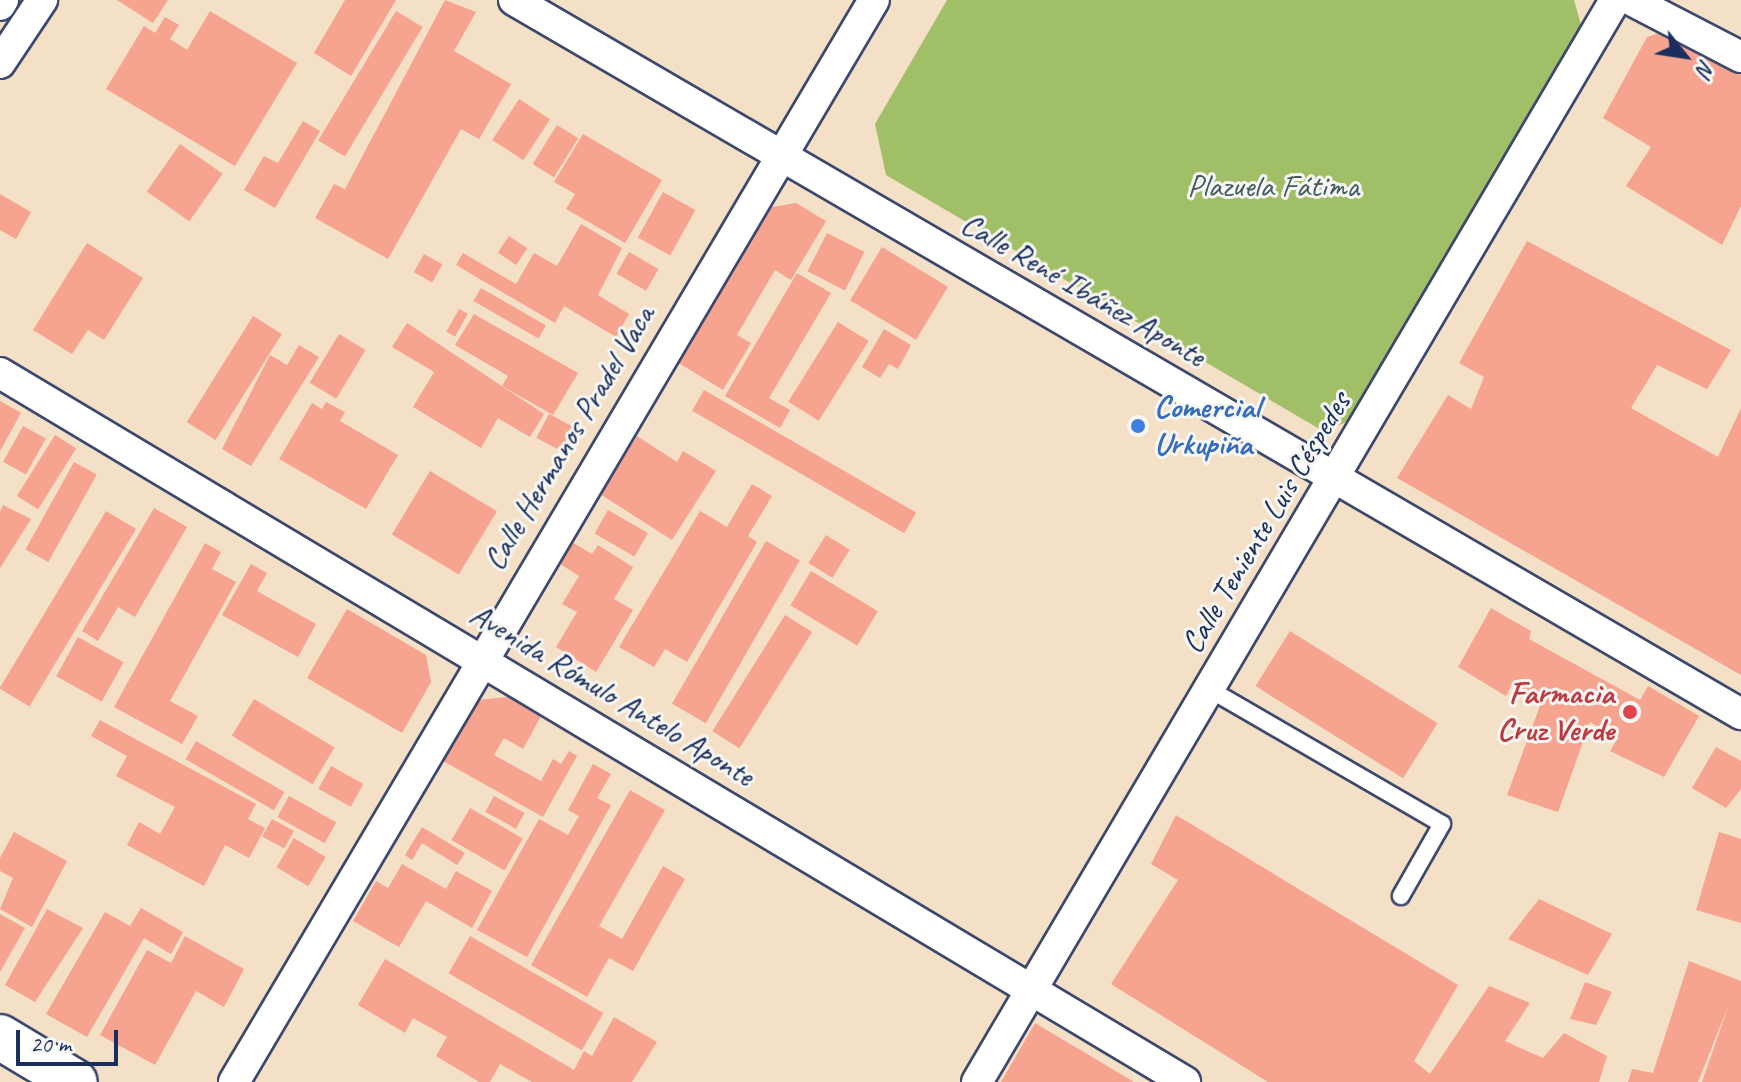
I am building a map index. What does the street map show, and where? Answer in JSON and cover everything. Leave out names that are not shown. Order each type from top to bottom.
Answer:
[{"type":"main road","points":[[0,1037],[75,1082]]},
{"type":"street","points":[[0,5],[3,0]]},
{"type":"street","points":[[0,63],[42,0]]},
{"type":"street","name":"Calle René Ibáñez Aponte","points":[[514,0],[1741,714]]},
{"type":"street","name":"Calle Hermanos Pradel Vaca","points":[[234,1082],[480,658],[874,0]]},
{"type":"street","name":"Calle Teniente Luis Céspedes","points":[[977,1082],[1615,0]]},
{"type":"street","points":[[1631,0],[1741,57]]},
{"type":"street","name":"Avenida Rómulo Antelo Aponte","points":[[0,373],[1185,1082]]},
{"type":"lane","points":[[1209,689],[1442,824],[1401,896]]},
{"type":"green space","name":"Plazuela Fátima","points":[[947,0],[1574,0],[1581,25],[1352,420],[1323,431],[886,175],[875,124]]},
{"type":"building","points":[[117,0],[168,0],[153,23]]},
{"type":"building","points":[[345,0],[396,0],[351,76],[314,53]]},
{"type":"building","points":[[445,0],[476,12],[454,51],[511,84],[479,139],[461,129],[388,259],[315,218],[334,184],[345,189]]},
{"type":"building","points":[[210,11],[297,63],[235,166],[106,89],[144,26],[155,33],[165,17],[179,25],[170,39],[187,50]]},
{"type":"building","points":[[396,11],[423,27],[345,156],[318,140]]},
{"type":"building","points":[[1669,30],[1741,73],[1741,206],[1722,245],[1626,186],[1651,147],[1603,118],[1647,37]]},
{"type":"building","points":[[519,99],[550,119],[523,160],[492,140]]},
{"type":"building","points":[[303,121],[320,131],[275,208],[244,190],[264,156],[278,163]]},
{"type":"building","points":[[557,125],[578,138],[554,177],[533,164]]},
{"type":"building","points":[[583,134],[662,180],[625,243],[566,209],[575,194],[554,182]]},
{"type":"building","points":[[180,144],[223,174],[189,221],[147,192]]},
{"type":"building","points":[[663,192],[695,210],[670,255],[638,237]]},
{"type":"building","points":[[0,194],[31,212],[16,239],[0,230]]},
{"type":"building","points":[[796,203],[826,221],[791,280],[775,270],[737,335],[751,343],[723,390],[677,362],[767,208]]},
{"type":"building","points":[[581,224],[622,248],[598,295],[629,314],[616,337],[564,306],[555,323],[456,265],[463,253],[516,284],[534,253],[557,266]]},
{"type":"building","points":[[827,233],[864,252],[845,290],[807,271]]},
{"type":"building","points":[[509,236],[527,248],[516,265],[498,253]]},
{"type":"building","points":[[1527,241],[1731,350],[1707,389],[1657,365],[1631,408],[1718,457],[1741,408],[1741,675],[1397,478],[1448,395],[1471,409],[1484,377],[1459,363]]},
{"type":"building","points":[[87,243],[143,278],[104,340],[88,330],[72,354],[33,330]]},
{"type":"building","points":[[882,247],[948,287],[916,340],[850,300]]},
{"type":"building","points":[[629,252],[658,269],[646,291],[616,274]]},
{"type":"building","points":[[424,254],[442,264],[432,283],[414,272]]},
{"type":"building","points":[[797,273],[831,293],[769,398],[790,410],[780,428],[725,396]]},
{"type":"building","points":[[481,288],[546,326],[538,338],[474,301]]},
{"type":"building","points":[[459,309],[468,314],[455,337],[446,332]]},
{"type":"building","points":[[474,314],[578,373],[553,415],[502,386],[508,376],[455,345]]},
{"type":"building","points":[[253,316],[282,334],[216,440],[187,422]]},
{"type":"building","points":[[838,322],[869,341],[819,421],[788,402]]},
{"type":"building","points":[[407,323],[544,414],[530,437],[498,418],[481,448],[413,407],[434,372],[392,347]]},
{"type":"building","points":[[884,329],[911,345],[898,369],[889,364],[880,378],[862,367]]},
{"type":"building","points":[[339,334],[366,350],[336,399],[310,383]]},
{"type":"building","points":[[299,345],[319,357],[251,466],[222,449],[270,355],[287,365]]},
{"type":"building","points":[[704,390],[916,512],[904,533],[692,411]]},
{"type":"building","points":[[0,401],[21,413],[0,451]]},
{"type":"building","points":[[326,402],[345,412],[340,421],[398,455],[366,509],[279,459],[312,403],[322,409]]},
{"type":"building","points":[[549,414],[577,429],[565,453],[536,438]]},
{"type":"building","points":[[23,426],[46,439],[26,474],[3,462]]},
{"type":"building","points":[[55,435],[76,448],[38,509],[17,496]]},
{"type":"building","points":[[637,436],[677,462],[683,451],[716,471],[672,540],[600,494]]},
{"type":"building","points":[[74,462],[97,475],[48,562],[26,549]]},
{"type":"building","points":[[430,471],[497,511],[459,575],[392,534]]},
{"type":"building","points":[[752,484],[772,496],[748,536],[757,542],[687,662],[665,649],[654,667],[619,647],[700,511],[727,527]]},
{"type":"building","points":[[3,505],[31,519],[0,568],[0,512]]},
{"type":"building","points":[[154,508],[187,527],[135,617],[118,607],[98,641],[82,631]]},
{"type":"building","points":[[608,510],[648,533],[634,556],[594,533]]},
{"type":"building","points":[[106,511],[136,529],[29,706],[0,687]]},
{"type":"building","points":[[826,535],[850,550],[832,578],[809,563]]},
{"type":"building","points":[[570,541],[592,554],[598,545],[633,567],[614,599],[633,610],[596,672],[556,647],[577,612],[562,604],[579,576],[557,562]]},
{"type":"building","points":[[766,541],[800,560],[706,723],[672,704]]},
{"type":"building","points":[[205,543],[221,552],[212,569],[236,582],[170,701],[198,716],[182,744],[114,707]]},
{"type":"building","points":[[251,564],[267,573],[257,591],[316,624],[298,657],[222,615]]},
{"type":"building","points":[[811,571],[878,611],[857,645],[790,605]]},
{"type":"building","points":[[1491,608],[1531,631],[1529,639],[1640,700],[1648,686],[1699,716],[1664,777],[1610,751],[1618,738],[1590,722],[1558,812],[1507,795],[1541,703],[1511,686],[1506,696],[1458,667]]},
{"type":"building","points":[[347,609],[426,655],[431,682],[402,733],[307,678]]},
{"type":"building","points":[[785,615],[812,632],[740,748],[712,731]]},
{"type":"building","points":[[1290,631],[1438,723],[1403,778],[1256,686]]},
{"type":"building","points":[[78,637],[123,662],[102,702],[56,676]]},
{"type":"building","points":[[508,697],[541,716],[523,749],[504,738],[494,755],[541,781],[553,759],[561,764],[569,751],[577,756],[543,817],[443,761],[477,700]]},
{"type":"building","points":[[254,699],[335,747],[312,784],[232,736]]},
{"type":"building","points":[[100,720],[256,804],[248,819],[265,828],[249,858],[225,845],[204,886],[127,845],[139,822],[160,834],[175,807],[116,776],[127,756],[91,736]]},
{"type":"building","points":[[196,741],[284,792],[274,810],[186,759]]},
{"type":"building","points":[[1716,747],[1741,761],[1741,789],[1726,808],[1692,788]]},
{"type":"building","points":[[593,764],[611,774],[597,798],[611,805],[527,957],[477,930],[539,819],[568,835],[579,816],[568,810]]},
{"type":"building","points":[[331,766],[363,784],[351,807],[318,789]]},
{"type":"building","points":[[630,790],[665,810],[599,926],[622,939],[663,866],[685,879],[633,971],[609,958],[587,997],[531,965]]},
{"type":"building","points":[[289,796],[336,822],[325,843],[277,817]]},
{"type":"building","points":[[494,796],[525,813],[516,829],[485,812]]},
{"type":"building","points":[[470,808],[523,838],[504,871],[452,840]]},
{"type":"building","points":[[1176,815],[1458,985],[1414,1061],[1430,1074],[1489,986],[1530,1003],[1505,1041],[1543,1058],[1564,1033],[1607,1056],[1599,1082],[1268,1082],[1111,984],[1178,880],[1151,864]]},
{"type":"building","points":[[272,819],[294,831],[284,849],[262,836]]},
{"type":"building","points":[[422,827],[465,853],[457,865],[422,843],[412,860],[405,855]]},
{"type":"building","points":[[14,832],[67,861],[32,927],[0,909],[13,878],[0,871],[0,858]]},
{"type":"building","points":[[1719,832],[1741,839],[1741,923],[1696,910]]},
{"type":"building","points":[[294,838],[326,857],[308,886],[276,867]]},
{"type":"building","points":[[402,864],[446,889],[456,871],[492,891],[472,928],[426,901],[399,947],[353,921],[376,881],[388,888]]},
{"type":"building","points":[[1539,899],[1612,934],[1588,975],[1508,939]]},
{"type":"building","points":[[141,908],[183,932],[171,954],[144,938],[87,1037],[46,1014],[105,912],[130,926]]},
{"type":"building","points":[[47,909],[83,928],[35,1002],[5,985]]},
{"type":"building","points":[[0,914],[25,928],[0,972]]},
{"type":"building","points":[[185,936],[244,969],[224,1007],[196,991],[155,1065],[100,1035],[147,950],[171,963]]},
{"type":"building","points":[[470,936],[603,1013],[582,1050],[448,973]]},
{"type":"building","points":[[385,959],[574,1070],[584,1051],[592,1056],[614,1017],[657,1042],[632,1082],[532,1082],[500,1064],[490,1082],[479,1082],[436,1056],[447,1037],[413,1018],[405,1033],[358,1005]]},
{"type":"building","points":[[1689,961],[1741,981],[1741,1082],[1702,1082],[1729,1004],[1698,1082],[1628,1082],[1632,1069],[1653,1073]]},
{"type":"building","points":[[1585,982],[1612,992],[1596,1025],[1570,1019]]},
{"type":"building","points":[[1035,1023],[1134,1082],[1001,1082]]},
{"type":"place","name":"Comercial Urkupiña","points":[[1138,426]]},
{"type":"place","name":"Farmacia Cruz Verde","points":[[1630,712]]}]
